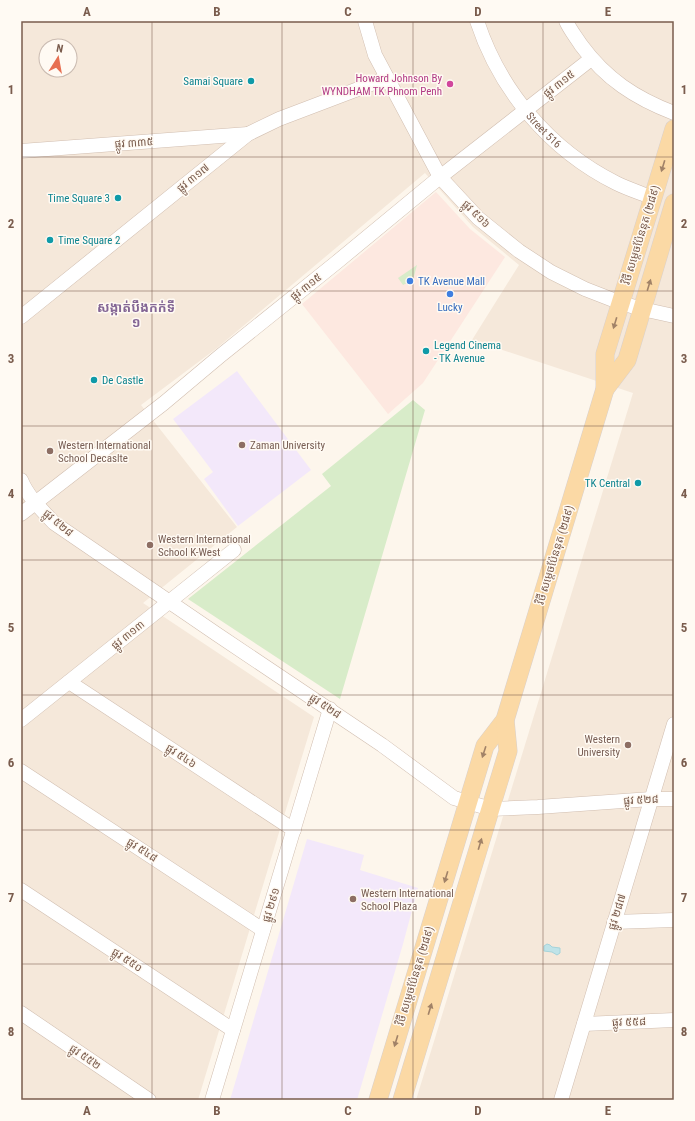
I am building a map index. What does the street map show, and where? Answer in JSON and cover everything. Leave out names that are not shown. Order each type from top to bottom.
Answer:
[{"type":"main road","name":"វិថី សម្តេចប៉ែននុត (២៨៩)","points":[[378,1100],[485,746],[505,720],[605,389],[605,354],[674,129]]},
{"type":"main road","name":"វិថី សម្តេចប៉ែននុត (២៨៩)","points":[[605,389],[627,360],[674,203]]},
{"type":"main road","name":"វិថី សម្តេចប៉ែននុត (២៨៩)","points":[[402,1100],[508,751],[505,720]]},
{"type":"street","name":"ផ្លូវ ៥១៦","points":[[365,21],[375,55],[440,177],[478,218],[518,251],[551,272],[585,289],[621,303],[674,316]]},
{"type":"street","name":"Street 516","points":[[477,21],[483,40],[501,77],[525,111],[552,139],[582,164],[616,184],[653,198]]},
{"type":"street","points":[[566,21],[569,28],[591,59],[610,77],[630,93],[654,106],[674,113]]},
{"type":"street","name":"ផ្លូវ ៣១៥","points":[[21,514],[164,403],[440,177],[591,59]]},
{"type":"street","name":"ផ្លូវ ៣១៧","points":[[21,317],[248,134],[279,119],[387,78]]},
{"type":"street","name":"ផ្លូវ ៣៣៥","points":[[21,151],[248,134]]},
{"type":"street","name":"ផ្លូវ ៥២៨","points":[[21,480],[35,503],[54,523],[330,709],[454,798],[491,809],[651,799],[674,799]]},
{"type":"street","name":"ផ្លូវ ៣១៣","points":[[21,720],[234,550]]},
{"type":"street","name":"ផ្លូវ ៥៤៦","points":[[69,682],[294,830]]},
{"type":"street","name":"ផ្លូវ ២៩១","points":[[212,1100],[330,709]]},
{"type":"street","name":"ផ្លូវ ២៨៧","points":[[561,1100],[674,724]]},
{"type":"street","name":"ផ្លូវ ៥៤៨","points":[[21,771],[263,930]]},
{"type":"street","name":"ផ្លូវ ៥៥០","points":[[21,890],[233,1030]]},
{"type":"street","points":[[614,922],[674,920]]},
{"type":"street","name":"ផ្លូវ ៥៥២","points":[[21,1013],[149,1100]]},
{"type":"street","name":"ផ្លូវ ៥៥៨","points":[[584,1024],[674,1020]]},
{"type":"shaded area","points":[[21,21],[674,21],[674,1100],[416,1100],[633,393],[472,340],[519,265],[473,227],[425,173],[217,348],[141,405],[237,527],[143,603],[314,717],[198,1100],[21,1100]]},
{"type":"shaded area","name":"TK Avenue Mall","points":[[436,192],[470,229],[505,257],[423,383],[388,414],[302,304]]},
{"type":"shaded area","name":"Zaman University","points":[[237,371],[311,470],[238,526],[204,479],[213,472],[173,419]]},
{"type":"shaded area","points":[[307,839],[364,855],[360,870],[418,888],[357,1100],[230,1100]]},
{"type":"green space","points":[[417,265],[413,280],[403,285],[398,278]]},
{"type":"green space","points":[[413,400],[425,410],[340,699],[188,599],[331,486],[322,474]]},
{"type":"water","points":[[547,944],[552,947],[560,948],[560,953],[557,955],[552,952],[544,951],[544,946]]},
{"type":"place","name":"Samai Square","points":[[251,81]]},
{"type":"place","name":"Howard Johnson By WYNDHAM TK Phnom Penh","points":[[450,84]]},
{"type":"place","name":"Time Square 3","points":[[118,198]]},
{"type":"place","name":"Time Square 2","points":[[50,240]]},
{"type":"place","name":"TK Avenue Mall","points":[[410,281]]},
{"type":"place","name":"Lucky","points":[[450,294]]},
{"type":"place","name":"Legend Cinema - TK Avenue","points":[[426,351]]},
{"type":"place","name":"De Castle","points":[[94,380]]},
{"type":"place","name":"Zaman University","points":[[242,445]]},
{"type":"place","name":"Western International School Decaslte","points":[[50,451]]},
{"type":"place","name":"TK Central","points":[[638,483]]},
{"type":"place","name":"Western International School K-West","points":[[150,545]]},
{"type":"place","name":"Western University","points":[[628,745]]},
{"type":"place","name":"Western International School Plaza","points":[[353,899]]},
{"type":"district","name":"សង្កាត់បឹងកក់ទី ១","points":[[136,314]]}]
